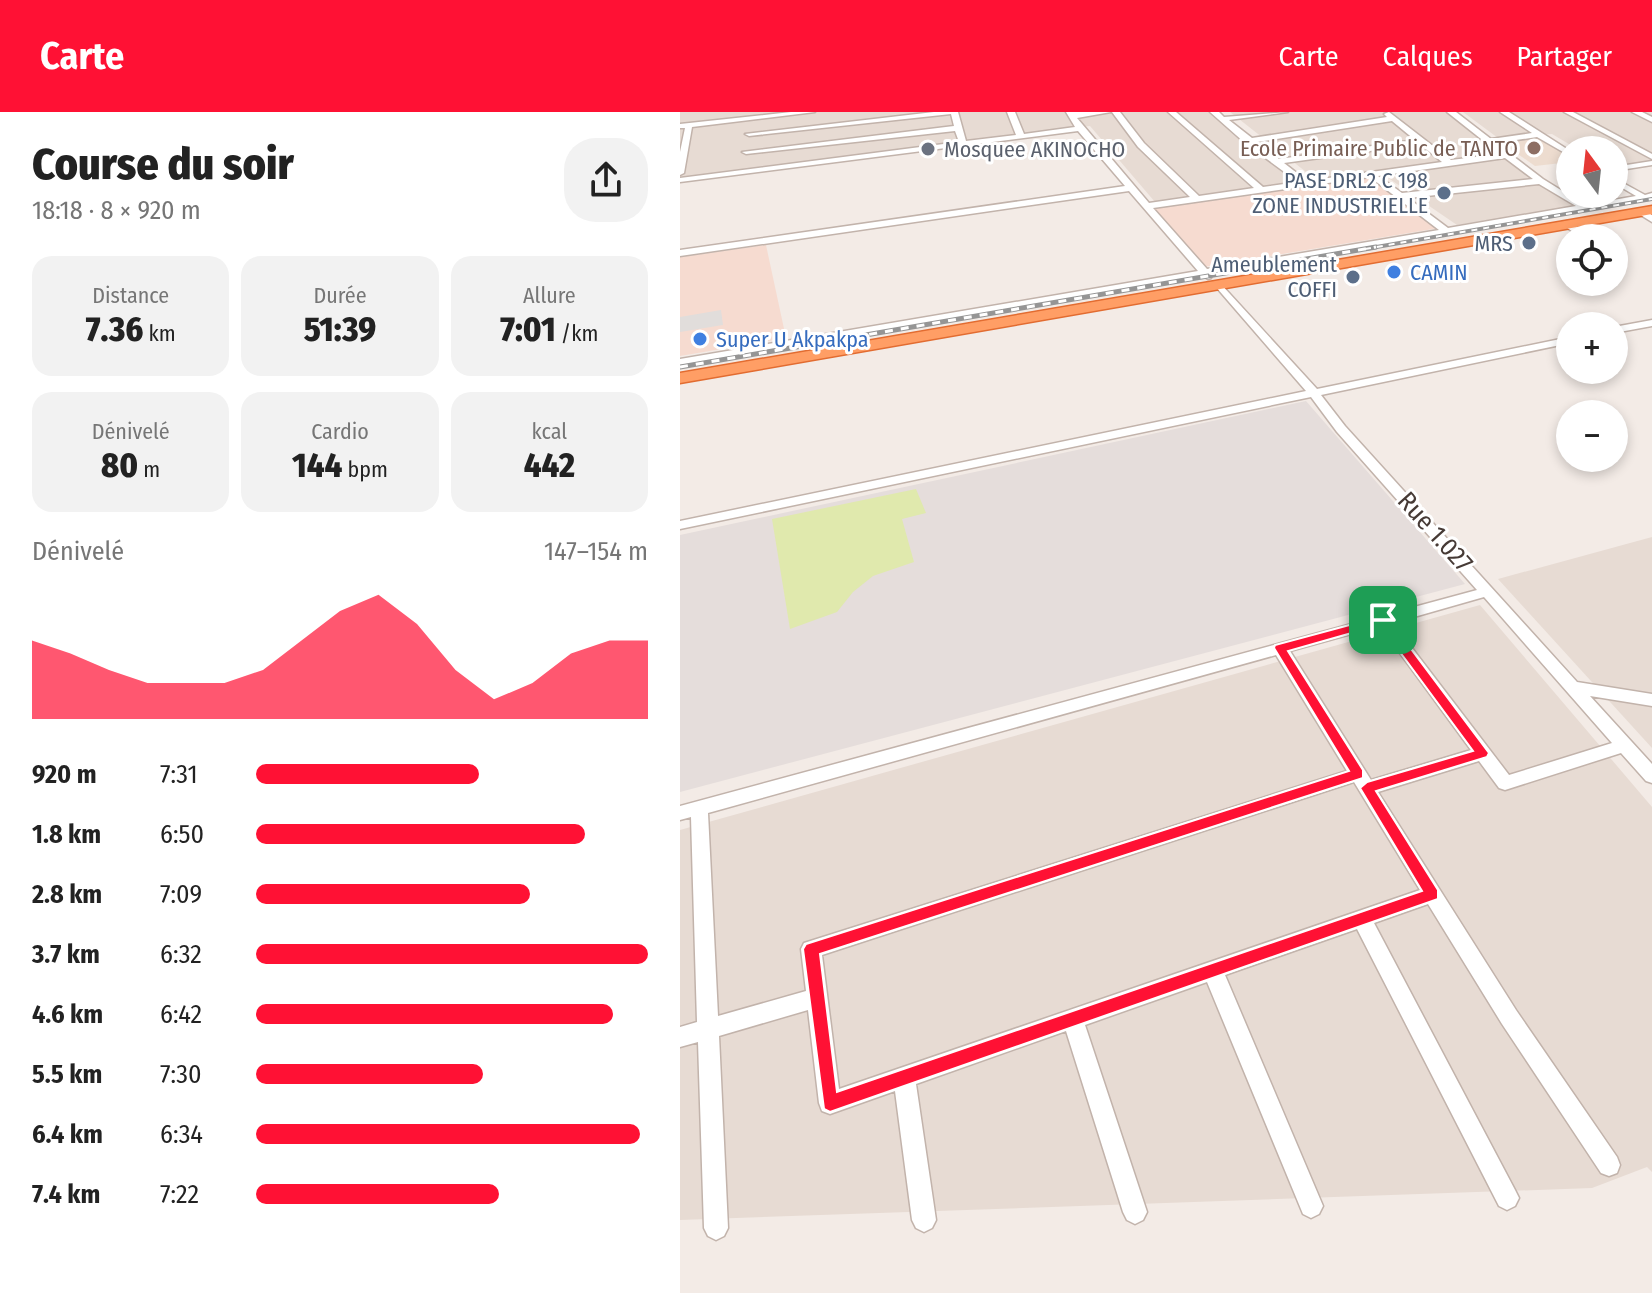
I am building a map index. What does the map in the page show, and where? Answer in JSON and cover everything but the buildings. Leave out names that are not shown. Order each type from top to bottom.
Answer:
[{"type":"highway","points":[[680,371],[1649,207]]},
{"type":"highway","points":[[1567,224],[1649,207]]},
{"type":"highway","points":[[680,378],[1212,279],[1556,226]]},
{"type":"street","points":[[680,173],[684,125],[811,112]]},
{"type":"street","points":[[749,134],[954,112],[963,144]]},
{"type":"street","points":[[1011,112],[1021,137]]},
{"type":"street","points":[[1071,114],[1107,112]]},
{"type":"street","points":[[1116,112],[1141,145],[1197,199]]},
{"type":"street","points":[[1172,112],[1261,190]]},
{"type":"street","points":[[1214,112],[1306,184]]},
{"type":"street","points":[[1223,119],[1284,112]]},
{"type":"street","points":[[1386,112],[1449,163]]},
{"type":"street","points":[[1451,112],[1556,192]]},
{"type":"street","points":[[1504,112],[1556,145]]},
{"type":"street","points":[[1568,112],[1652,160]]},
{"type":"street","points":[[1636,112],[1652,120]]},
{"type":"street","name":"Rue 1.027","points":[[1071,114],[1080,129],[1314,393],[1341,429],[1652,776]]},
{"type":"street","points":[[1248,141],[1394,118]]},
{"type":"street","points":[[742,171],[751,119]]},
{"type":"street","points":[[746,152],[958,128]]},
{"type":"street","points":[[680,180],[1080,129]]},
{"type":"street","points":[[1489,142],[1539,134]]},
{"type":"street","points":[[1279,161],[1422,141]]},
{"type":"street","points":[[1147,206],[1506,155]]},
{"type":"street","points":[[1628,166],[1652,160]]},
{"type":"street","points":[[1371,174],[1446,231]]},
{"type":"street","points":[[1401,196],[1540,181]]},
{"type":"street","points":[[680,253],[1131,188]]},
{"type":"street","points":[[1628,191],[1649,207]]},
{"type":"street","points":[[1628,207],[1649,207]]},
{"type":"street","points":[[680,362],[1212,279],[1446,231],[1581,208],[1598,214]]},
{"type":"street","points":[[1628,327],[1652,323]]},
{"type":"street","points":[[680,525],[1556,343]]},
{"type":"street","points":[[716,1228],[710,1028],[690,810],[1489,591]]},
{"type":"street","points":[[1383,620],[1505,783],[1625,745]]},
{"type":"street","points":[[1280,648],[1509,1017],[1609,1165]]},
{"type":"street","points":[[1576,688],[1652,700]]},
{"type":"street","points":[[1433,894],[830,1103],[811,949],[1362,781],[1483,753]]},
{"type":"street","points":[[1362,920],[1507,1198]]},
{"type":"street","points":[[1213,971],[1311,1206]]},
{"type":"street","points":[[680,1037],[818,997]]},
{"type":"street","points":[[1073,1020],[1135,1212]]},
{"type":"street","points":[[904,1078],[924,1220]]},
{"type":"shaded area","points":[[680,112],[1217,112],[1298,182],[1155,202],[1090,126],[680,177]]},
{"type":"shaded area","points":[[1230,112],[1448,112],[1556,193],[1556,208],[1561,208],[1457,225],[1378,171],[1315,179]]},
{"type":"shaded area","points":[[1463,112],[1652,112],[1652,161],[1628,165],[1628,136],[1552,134],[1498,138]]},
{"type":"shaded area","name":"Ecole Primaire Public de TANTO","points":[[1539,136],[1556,147],[1556,164],[1535,166],[1499,141]]},
{"type":"shaded area","points":[[1371,177],[1439,228],[1203,267],[1151,209]]},
{"type":"shaded area","points":[[766,245],[786,338],[680,356],[680,257]]},
{"type":"shaded area","points":[[721,310],[723,325],[680,332],[680,317]]},
{"type":"shaded area","points":[[1306,401],[1465,584],[680,792],[680,535]]},
{"type":"shaded area","points":[[1652,537],[1652,748],[1498,579]]},
{"type":"shaded area","points":[[1480,605],[1652,807],[1652,1172],[1647,1167],[1592,1188],[680,1220],[680,830]]},
{"type":"green space","points":[[916,489],[926,513],[902,519],[914,562],[873,576],[853,592],[837,612],[790,629],[772,519]]},
{"type":"railway","points":[[1365,249],[1652,199]]},
{"type":"railway","points":[[680,367],[1376,247]]},
{"type":"place","name":"Ecole Primaire Public de TANTO","points":[[1534,148]]},
{"type":"place","name":"Mosquee AKINOCHO","points":[[928,149]]},
{"type":"place","name":"PASE DRL2 C 198 ZONE INDUSTRIELLE","points":[[1444,193]]},
{"type":"place","name":"MRS","points":[[1529,243]]},
{"type":"place","name":"CAMIN","points":[[1394,272]]},
{"type":"place","name":"Ameublement COFFI","points":[[1353,277]]},
{"type":"place","name":"Super U Akpakpa","points":[[700,339]]},
{"type":"route","points":[[1383,620],[1483,753],[1367,788],[1433,894],[830,1103],[811,949],[1358,774],[1280,648],[1383,620]]}]
